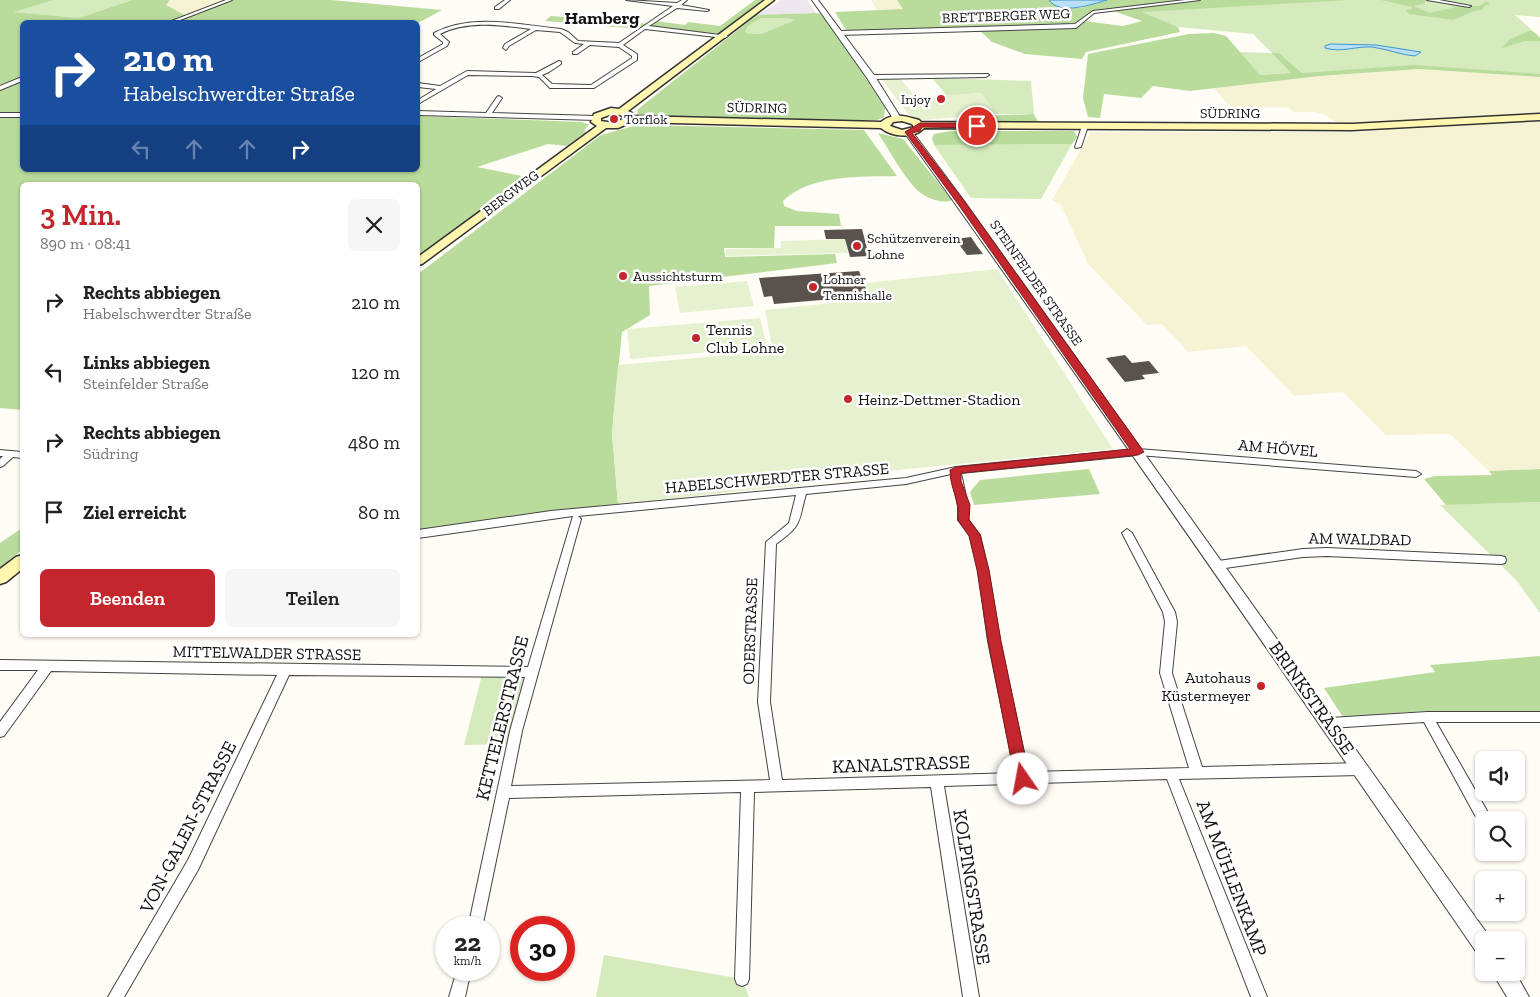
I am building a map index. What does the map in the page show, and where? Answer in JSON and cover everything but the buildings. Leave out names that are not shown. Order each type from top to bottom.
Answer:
[{"type":"main road","points":[[621,112],[770,0]]},
{"type":"main road","points":[[604,125],[596,122],[596,118],[608,112],[621,112],[629,115],[630,119]]},
{"type":"main road","name":"SÜDRING","points":[[920,125],[1370,127],[1540,117]]},
{"type":"main road","points":[[897,118],[914,120],[920,125],[917,129],[908,132],[892,131],[885,125],[888,121],[897,118]]},
{"type":"main road","name":"SÜDRING","points":[[630,119],[885,125]]},
{"type":"main road","name":"BERGWEG","points":[[420,261],[604,125],[620,124],[630,119]]},
{"type":"main road","points":[[0,578],[20,563]]},
{"type":"street","points":[[177,20],[230,0]]},
{"type":"street","points":[[497,8],[508,0]]},
{"type":"street","points":[[628,0],[707,10]]},
{"type":"street","points":[[620,45],[685,0]]},
{"type":"street","points":[[815,0],[871,77],[897,118]]},
{"type":"street","name":"BRETTBERGER WEG","points":[[840,33],[1076,26],[1093,12],[1198,0]]},
{"type":"street","points":[[1429,0],[1469,6]]},
{"type":"street","points":[[420,59],[446,45],[446,42],[436,34],[451,25],[481,23],[564,32],[574,41],[620,45],[636,57],[597,85],[588,87],[550,86],[538,74]]},
{"type":"street","points":[[644,27],[723,35]]},
{"type":"street","points":[[506,48],[507,45],[534,29]]},
{"type":"street","points":[[576,53],[589,43]]},
{"type":"street","points":[[420,101],[467,73],[538,74],[547,71],[559,63]]},
{"type":"street","points":[[871,77],[986,75]]},
{"type":"street","points":[[0,88],[20,80]]},
{"type":"street","points":[[420,85],[440,88]]},
{"type":"street","points":[[488,115],[499,98]]},
{"type":"street","points":[[420,113],[596,118]]},
{"type":"street","points":[[0,115],[20,114]]},
{"type":"street","points":[[1078,147],[1085,126]]},
{"type":"street","name":"STEINFELDER STRASSE","points":[[908,132],[961,202],[1094,393],[1138,452]]},
{"type":"street","name":"HABELSCHWERDTER STRASSE","points":[[420,534],[551,515],[906,481],[956,470],[1138,452]]},
{"type":"street","name":"AM HÖVEL","points":[[1138,452],[1416,474]]},
{"type":"street","name":"BRINKSTRASSE","points":[[1138,452],[1330,723],[1475,933]]},
{"type":"street","points":[[0,453],[20,455]]},
{"type":"street","points":[[0,464],[11,454]]},
{"type":"street","points":[[956,470],[956,481],[965,505],[963,520],[974,535],[983,570],[994,641],[1023,779]]},
{"type":"street","name":"ODERSTRASSE","points":[[777,786],[764,702],[771,542],[795,522],[803,490]]},
{"type":"street","name":"KETTELERSTRASSE","points":[[477,916],[516,731],[576,520]]},
{"type":"street","points":[[1127,533],[1169,612],[1171,622],[1166,673],[1197,773]]},
{"type":"street","name":"AM WALDBAD","points":[[1218,565],[1319,552],[1501,560]]},
{"type":"street","name":"MITTELWALDER STRASSE","points":[[0,665],[533,672]]},
{"type":"street","points":[[0,732],[47,667]]},
{"type":"street","name":"VON-GALEN-STRASSE","points":[[116,997],[193,866],[286,670]]},
{"type":"street","points":[[1330,723],[1427,717],[1540,717]]},
{"type":"street","points":[[1427,717],[1480,811]]},
{"type":"street","name":"KANALSTRASSE","points":[[503,792],[748,788],[1361,769]]},
{"type":"street","name":"AM MÜHLENKAMP","points":[[1171,774],[1259,997]]},
{"type":"street","name":"KOLPINGSTRASSE","points":[[937,782],[970,997]]},
{"type":"street","points":[[742,980],[748,788]]},
{"type":"street","points":[[457,997],[461,981]]},
{"type":"street","points":[[1508,981],[1519,997]]},
{"type":"shaded area","points":[[170,0],[226,0],[186,16],[166,5]]},
{"type":"shaded area","points":[[781,0],[807,0],[816,13],[757,15]]},
{"type":"shaded area","points":[[871,0],[897,0],[903,9],[877,10]]},
{"type":"shaded area","points":[[1419,69],[1540,77],[1540,113],[1339,124],[1324,114],[1294,112],[1288,107],[1252,107],[1258,114],[1233,111],[1214,88],[1320,76]]},
{"type":"shaded area","points":[[1540,121],[1540,469],[1489,471],[1450,434],[1386,435],[1343,392],[1294,396],[1246,346],[1188,352],[1162,324],[1147,325],[1088,264],[1061,205],[1052,200],[1091,132],[1354,132]]},
{"type":"green space","points":[[0,0],[54,0],[14,12],[79,18],[132,0],[170,0],[166,5],[186,16],[226,0],[331,0],[442,10],[420,22],[420,20],[20,20],[20,113],[0,114]]},
{"type":"green space","points":[[54,0],[132,0],[79,18],[13,12]]},
{"type":"green space","points":[[755,0],[762,0],[719,34],[644,26],[639,29],[545,21],[551,16],[651,24],[656,21],[685,25],[688,22],[720,26]]},
{"type":"green space","points":[[897,0],[1049,0],[1055,5],[1081,8],[1107,0],[1188,0],[1091,12],[1074,25],[857,31],[846,30],[835,12],[903,9]]},
{"type":"green space","points":[[1124,0],[1540,0],[1540,17],[1515,15],[1540,37],[1540,76],[1413,68],[1302,73],[1279,53],[1291,73],[1260,75],[1238,52],[1272,53],[1253,34],[1178,27],[1141,12]]},
{"type":"green space","points":[[1207,0],[1349,0],[1142,12],[1178,27],[1180,32],[1086,52],[1082,59],[1025,54],[992,42],[979,30],[1078,27],[1084,21],[1123,26],[1142,21],[1110,10]]},
{"type":"green space","points":[[1381,0],[1426,0],[1425,3],[1413,6],[1430,13],[1460,6],[1479,6],[1487,1],[1490,4],[1484,6],[1482,10],[1474,11],[1453,20],[1409,14],[1406,10],[1412,9],[1412,7]]},
{"type":"green space","points":[[822,14],[838,35],[885,108],[884,117],[877,120],[825,121],[644,117],[637,115],[638,109],[757,15]],"holes":[[[761,18],[795,20],[761,34],[745,32],[748,26]]]},
{"type":"green space","points":[[761,18],[795,20],[761,34],[745,32],[748,26]]},
{"type":"green space","points":[[1532,31],[1540,38],[1540,41],[1525,41],[1502,48],[1509,40]]},
{"type":"green space","points":[[1214,33],[1226,36],[1260,75],[1291,73],[1272,53],[1279,53],[1302,73],[1414,65],[1540,74],[1540,77],[1419,69],[1320,76],[1190,91],[1153,86],[1141,98],[1104,94],[1100,118],[1088,117],[1083,98],[1088,54],[1189,34]]},
{"type":"green space","name":"Injoy","points":[[881,78],[900,78],[916,98],[981,93],[996,114],[922,120],[909,115]]},
{"type":"green space","points":[[932,78],[1031,81],[1034,114],[996,114],[981,93],[947,96]]},
{"type":"green space","points":[[1034,114],[1038,122],[1080,122],[966,123],[978,116]]},
{"type":"green space","points":[[20,116],[20,172],[420,172],[420,116],[582,122],[589,125],[584,130],[586,132],[567,146],[548,144],[477,167],[527,177],[420,257],[420,182],[20,182],[20,410],[0,408],[0,117]]},
{"type":"green space","points":[[637,125],[864,130],[897,176],[853,177],[822,181],[807,186],[794,192],[783,201],[784,206],[797,211],[839,214],[841,226],[775,226],[774,248],[724,248],[725,257],[835,254],[837,263],[649,286],[650,315],[622,332],[612,433],[618,504],[533,513],[420,531],[420,272],[601,135]]},
{"type":"green space","points":[[950,131],[1074,131],[1077,137],[1072,144],[934,145],[932,138],[934,134]]},
{"type":"green space","points":[[878,133],[903,139],[952,200],[938,201],[919,192],[905,176]]},
{"type":"green space","points":[[1072,144],[1041,199],[971,198],[934,145]]},
{"type":"green space","points":[[845,239],[848,253],[726,256],[726,249],[781,248],[781,241]]},
{"type":"green space","name":"Heinz-Dettmer-Stadion","points":[[997,269],[1113,449],[805,479],[799,485],[618,504],[612,433],[618,365],[773,351],[765,310],[860,300],[871,296],[865,283]]},
{"type":"green space","name":"Tennis Club Lohne","points":[[747,281],[754,306],[680,313],[675,287]]},
{"type":"green space","name":"Tennis Club Lohne","points":[[760,318],[767,347],[630,359],[627,329]]},
{"type":"green space","points":[[1089,469],[1100,494],[974,505],[970,492],[980,480]]},
{"type":"green space","points":[[1540,469],[1540,502],[1446,505],[1424,479],[1435,476],[1492,475],[1489,471]]},
{"type":"green space","points":[[1540,502],[1540,613],[1516,580],[1440,505]]},
{"type":"green space","points":[[20,529],[20,552],[0,567],[0,543]]},
{"type":"green space","points":[[1540,656],[1540,712],[1424,711],[1343,717],[1324,688],[1435,672],[1430,665]]},
{"type":"green space","points":[[483,671],[533,672],[513,744],[464,745]]},
{"type":"green space","points":[[604,955],[742,979],[749,997],[596,997]]},
{"type":"water","points":[[1049,0],[1107,0],[1077,8],[1068,8],[1054,5]]},
{"type":"water","points":[[1330,44],[1376,45],[1421,52],[1415,56],[1372,47],[1337,50],[1325,48],[1325,46]]},
{"type":"place","name":"Injoy","points":[[941,99]]},
{"type":"place","name":"Torflok","points":[[614,119]]},
{"type":"place","name":"Schützenverein Lohne","points":[[857,246]]},
{"type":"place","name":"Aussichtsturm","points":[[623,276]]},
{"type":"place","name":"Lohner Tennishalle","points":[[813,287]]},
{"type":"place","name":"Tennis Club Lohne","points":[[696,338]]},
{"type":"place","name":"Heinz-Dettmer-Stadion","points":[[848,399]]},
{"type":"place","name":"Autohaus Küstermeyer","points":[[1261,686]]},
{"type":"district","name":"Hamberg","points":[[602,18]]},
{"type":"route","points":[[977,126],[920,125],[915,131],[908,132],[961,202],[1094,393],[1138,452],[956,470],[956,481],[965,505],[963,520],[974,535],[988,593],[994,641],[1023,779]]}]
